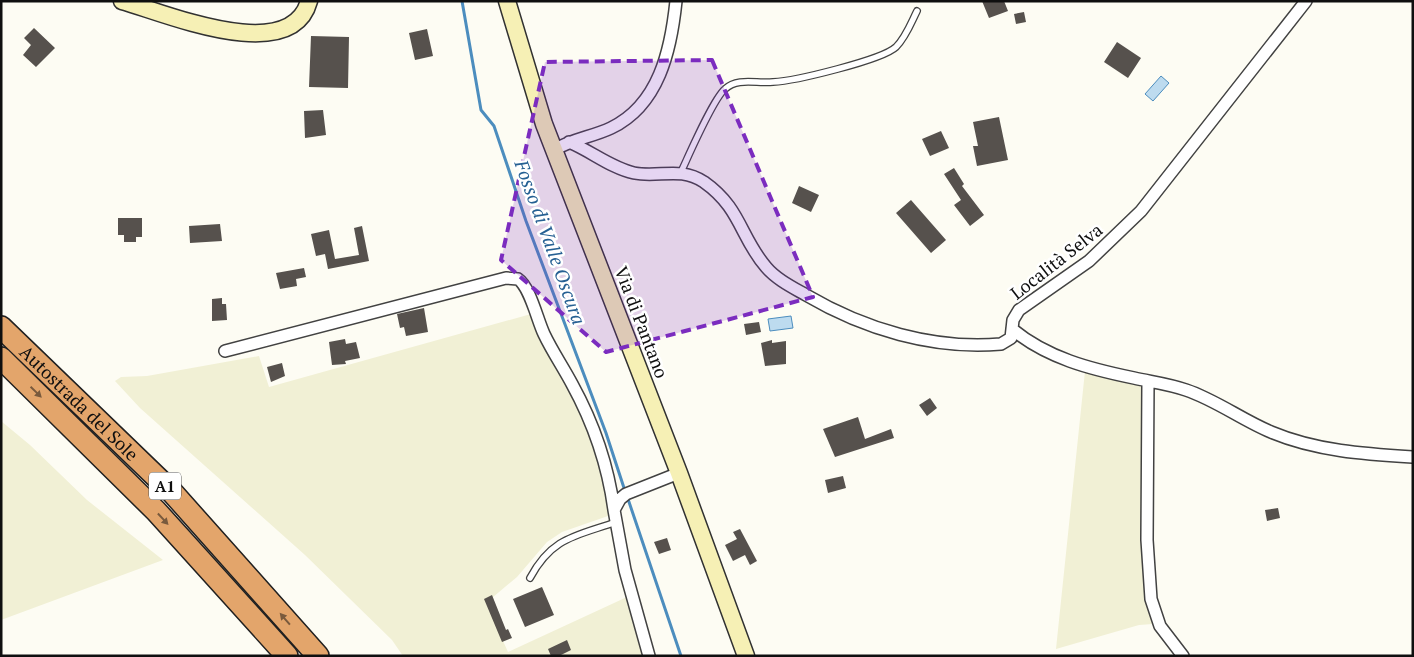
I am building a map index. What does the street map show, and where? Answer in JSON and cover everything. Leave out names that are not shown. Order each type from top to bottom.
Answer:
[{"type":"highway","name":"Autostrada del Sole","points":[[1,327],[172,492],[318,656]]},
{"type":"highway","name":"Autostrada del Sole","points":[[1,358],[156,512],[287,656]]},
{"type":"street","points":[[122,1],[187,22],[236,32],[260,33],[282,31],[293,26],[302,17],[310,1]]},
{"type":"street","name":"Via di Pantano","points":[[507,1],[530,82],[554,150],[679,473],[746,656]]},
{"type":"street","points":[[554,150],[569,142],[617,125],[646,100],[661,71],[668,52],[676,1]]},
{"type":"street","name":"Località Selva","points":[[569,142],[620,168],[634,172],[680,172],[701,181],[726,202],[738,218],[762,262],[772,273],[837,312],[890,332],[934,342],[1001,344],[1009,340],[1014,317],[1019,310],[1089,261],[1141,211],[1306,1]]},
{"type":"street","points":[[225,351],[506,278],[518,279],[526,287],[541,328],[595,431],[608,472],[629,585],[649,656]]},
{"type":"street","points":[[1012,330],[1041,350],[1062,359],[1194,392],[1261,428],[1303,443],[1354,452],[1413,457]]},
{"type":"street","points":[[1148,381],[1147,540],[1151,599],[1160,626],[1183,656]]},
{"type":"street","points":[[614,510],[620,499],[626,494],[679,473]]},
{"type":"lane","points":[[680,172],[718,98],[727,87],[745,82],[767,83],[788,80],[883,55],[904,38],[917,11]]},
{"type":"lane","points":[[530,578],[544,555],[557,544],[616,522]]},
{"type":"highlighted area","points":[[712,60],[813,297],[606,352],[501,260],[545,62]]},
{"type":"green space","points":[[531,314],[589,426],[612,507],[608,516],[562,532],[547,542],[517,577],[486,603],[508,652],[627,597],[645,656],[403,656],[392,640],[305,555],[140,408],[115,381],[121,377],[147,376],[259,356],[269,387]]},
{"type":"green space","points":[[1085,371],[1137,383],[1145,397],[1154,621],[1153,624],[1139,625],[1056,649]]},
{"type":"green space","points":[[1,421],[30,445],[87,500],[163,560],[1,620]]},
{"type":"water","points":[[1161,76],[1169,83],[1153,101],[1145,94]]},
{"type":"water","points":[[791,316],[793,328],[770,331],[768,319]]},
{"type":"building","points":[[982,1],[1004,1],[1008,11],[989,18]]},
{"type":"building","points":[[1024,12],[1026,22],[1016,24],[1014,14]]},
{"type":"building","points":[[34,28],[55,48],[36,67],[23,55],[31,45],[24,38]]},
{"type":"building","points":[[427,29],[433,56],[415,60],[409,33]]},
{"type":"building","points":[[311,36],[349,37],[348,88],[309,87]]},
{"type":"building","points":[[1117,42],[1141,58],[1128,78],[1104,62]]},
{"type":"building","points":[[323,110],[326,135],[305,138],[304,111]]},
{"type":"building","points":[[999,117],[1008,160],[977,166],[973,146],[978,146],[973,122]]},
{"type":"building","points":[[941,131],[949,148],[930,156],[922,139]]},
{"type":"building","points":[[954,168],[964,184],[962,186],[984,215],[970,226],[954,205],[961,200],[944,174]]},
{"type":"building","points":[[799,186],[819,195],[811,212],[792,203]]},
{"type":"building","points":[[911,200],[946,240],[931,253],[896,213]]},
{"type":"building","points":[[118,218],[142,218],[142,237],[136,237],[136,242],[124,242],[124,235],[118,235]]},
{"type":"building","points":[[220,224],[222,241],[190,243],[189,226]]},
{"type":"building","points":[[362,226],[369,261],[328,269],[325,254],[316,256],[311,234],[329,230],[335,259],[359,255],[354,228]]},
{"type":"building","points":[[304,268],[306,277],[296,279],[297,286],[280,289],[276,273]]},
{"type":"building","points":[[222,298],[222,304],[226,304],[227,320],[212,321],[212,299]]},
{"type":"building","points":[[424,308],[428,332],[406,336],[404,327],[400,328],[397,314]]},
{"type":"building","points":[[759,322],[761,332],[746,335],[744,324]]},
{"type":"building","points":[[345,339],[346,344],[356,342],[360,358],[345,361],[346,364],[332,365],[329,342]]},
{"type":"building","points":[[772,340],[772,343],[786,341],[786,364],[765,366],[761,343]]},
{"type":"building","points":[[282,363],[285,376],[271,382],[267,367]]},
{"type":"building","points":[[930,398],[937,408],[927,416],[919,405]]},
{"type":"building","points":[[858,417],[865,439],[891,429],[894,438],[835,457],[823,429]]},
{"type":"building","points":[[843,476],[846,488],[828,493],[825,480]]},
{"type":"building","points":[[1278,508],[1280,518],[1267,521],[1265,510]]},
{"type":"building","points":[[740,529],[757,561],[750,565],[745,555],[733,561],[725,545],[737,539],[733,532]]},
{"type":"building","points":[[667,538],[671,550],[659,554],[654,542]]},
{"type":"building","points":[[542,587],[554,615],[525,627],[513,599]]},
{"type":"building","points":[[492,595],[506,630],[508,629],[512,638],[502,642],[484,599]]},
{"type":"building","points":[[567,640],[571,650],[559,656],[551,656],[548,649]]},
{"type":"waterway","name":"Fosso di Valle Oscura","points":[[462,1],[481,110],[494,126],[526,221],[606,433],[625,491]]},
{"type":"waterway","name":"Fosso di Valle Oscura","points":[[627,496],[681,656]]}]
